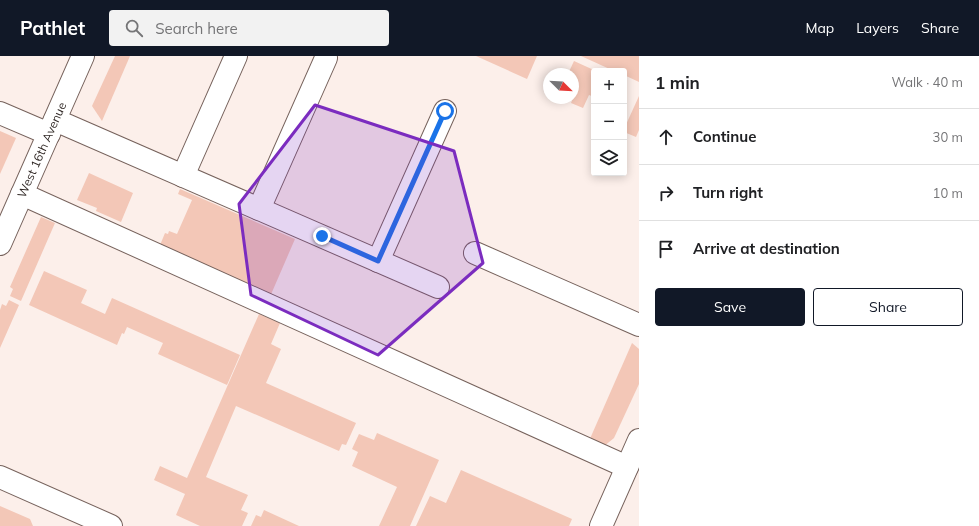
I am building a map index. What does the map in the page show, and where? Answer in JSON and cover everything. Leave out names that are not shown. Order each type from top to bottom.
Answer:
[{"type":"street","name":"West 16th Avenue","points":[[0,244],[83,56]]},
{"type":"street","points":[[183,176],[236,56]]},
{"type":"street","points":[[259,209],[326,58]]},
{"type":"street","points":[[378,261],[445,111]]},
{"type":"street","points":[[0,113],[52,127],[183,176],[438,287]]},
{"type":"street","points":[[22,194],[627,467]]},
{"type":"street","points":[[475,253],[639,325]]},
{"type":"street","points":[[601,526],[639,442]]},
{"type":"street","points":[[0,477],[111,526]]},
{"type":"highlighted area","points":[[315,105],[454,151],[483,263],[378,355],[251,295],[239,204]]},
{"type":"shaded area","points":[[115,56],[130,56],[102,121],[92,106]]},
{"type":"shaded area","points":[[476,56],[537,56],[527,79]]},
{"type":"shaded area","points":[[581,56],[639,56],[639,82],[627,76],[627,68],[607,68]]},
{"type":"shaded area","points":[[574,61],[591,69],[591,96],[589,95],[583,108],[573,104],[579,104],[579,68],[571,68]]},
{"type":"shaded area","points":[[639,96],[639,130],[636,137],[627,133],[627,122]]},
{"type":"shaded area","points":[[0,131],[16,138],[0,174]]},
{"type":"shaded area","points":[[89,173],[133,193],[121,222],[96,211],[97,208],[77,200]]},
{"type":"shaded area","points":[[180,189],[295,239],[269,299],[158,250],[165,233],[168,234],[169,231],[177,234],[192,200],[178,194]]},
{"type":"shaded area","points":[[41,217],[55,223],[21,301],[10,296],[13,289],[10,287]]},
{"type":"shaded area","points":[[44,271],[87,290],[81,303],[105,314],[112,298],[240,355],[227,385],[158,354],[163,343],[127,327],[124,334],[122,333],[117,345],[29,305]]},
{"type":"shaded area","points":[[9,300],[19,305],[0,348],[0,310],[2,304],[6,306]]},
{"type":"shaded area","points":[[259,314],[280,323],[271,344],[281,349],[266,383],[356,423],[346,445],[342,444],[339,451],[236,406],[206,477],[248,495],[241,510],[248,513],[242,526],[200,526],[176,515],[185,494],[154,480],[160,466],[187,478]]},
{"type":"shaded area","points":[[632,343],[639,349],[639,384],[614,438],[603,447],[589,441]]},
{"type":"shaded area","points":[[377,433],[439,460],[410,526],[379,526],[397,487],[352,466],[358,452],[352,449],[359,434],[374,440]]},
{"type":"shaded area","points":[[461,470],[572,519],[569,526],[416,526],[430,496],[446,503]]},
{"type":"shaded area","points":[[0,506],[30,519],[33,526],[0,526]]},
{"type":"shaded area","points":[[264,510],[299,526],[251,526],[256,515],[261,517]]},
{"type":"route","points":[[322,236],[378,261],[445,111]]}]
